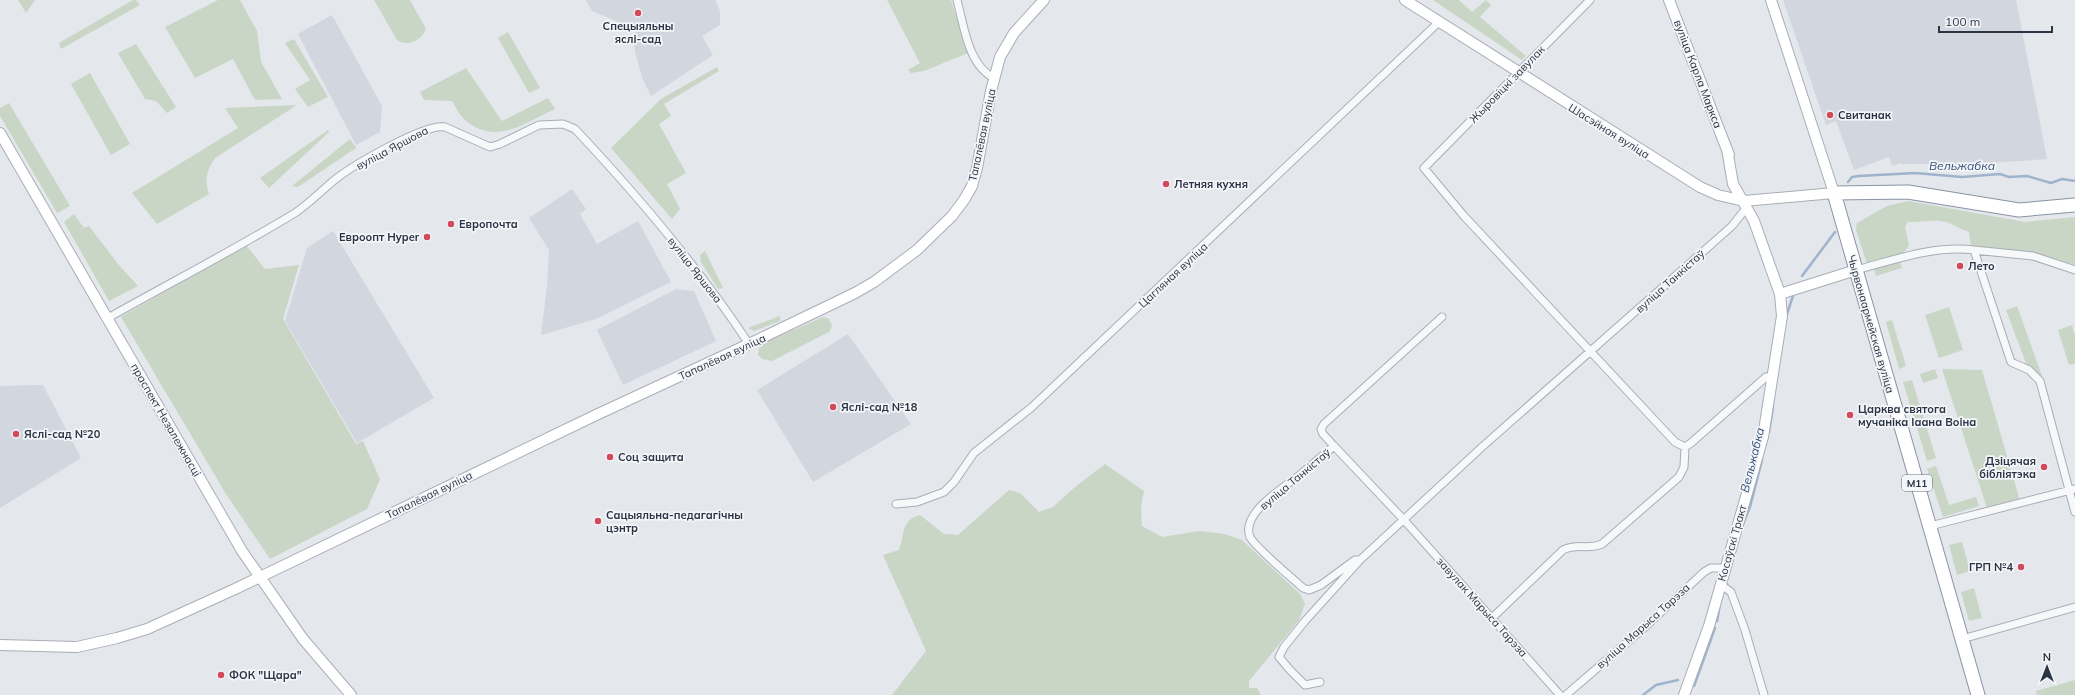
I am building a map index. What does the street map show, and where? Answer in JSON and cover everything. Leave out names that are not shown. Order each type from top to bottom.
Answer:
[{"type":"highway","points":[[1834,193],[1908,192],[2019,210],[2074,205]]},
{"type":"highway","name":"Чырвонаармейская вуліца","points":[[1834,193],[1978,695]]},
{"type":"main road","name":"Тапалёвая вуліца","points":[[0,645],[76,646],[117,638],[147,629],[596,414],[749,344],[855,293],[874,282],[917,250],[952,216],[972,186],[994,78],[1000,57],[1014,33],[1044,0]]},
{"type":"main road","name":"Шасэйная вуліца","points":[[1405,0],[1687,180],[1718,195],[1745,204],[1834,193]]},
{"type":"main road","name":"вуліца Карла Маркса","points":[[1669,0],[1727,149],[1745,204]]},
{"type":"main road","name":"Чырвонаармейская вуліца","points":[[1771,0],[1834,193]]},
{"type":"main road","name":"праспект Незалежнасці","points":[[0,133],[108,318],[208,494],[258,577],[308,645],[351,695]]},
{"type":"main road","name":"Косаўскі Тракт","points":[[1684,695],[1709,626],[1763,437],[1782,316],[1780,294],[1745,204]]},
{"type":"main road","points":[[1780,294],[1856,270]]},
{"type":"street","points":[[957,0],[973,55],[986,74],[994,78]]},
{"type":"street","name":"Жыровіцкі завулак","points":[[1590,0],[1424,168],[1464,216],[1591,352]]},
{"type":"street","name":"Цагляная вуліца","points":[[896,504],[917,502],[944,492],[954,482],[974,453],[1032,407],[1439,22]]},
{"type":"street","name":"вуліца Яршова","points":[[108,318],[296,212],[338,177],[398,142],[425,129],[439,126],[445,127],[490,147],[500,144],[539,125],[563,124],[575,130],[598,154],[668,234],[732,318],[749,344]]},
{"type":"street","name":"вуліца Танкістаў","points":[[1320,682],[1306,685],[1290,670],[1280,657],[1284,647],[1300,627],[1360,560],[1482,447],[1732,226],[1745,204]]},
{"type":"street","points":[[1856,270],[1937,250],[1957,248],[2033,256],[2075,270]]},
{"type":"street","points":[[1974,250],[2011,362],[2029,370],[2040,380],[2072,490],[2075,512]]},
{"type":"street","name":"вуліца Танкістаў","points":[[1404,520],[1323,434],[1321,429],[1324,424],[1442,317]]},
{"type":"street","points":[[1591,352],[1675,442],[1685,447]]},
{"type":"street","points":[[1685,447],[1692,443],[1766,377],[1773,376]]},
{"type":"street","name":"вуліца Танкістаў","points":[[1334,446],[1265,502],[1249,523],[1249,534],[1255,544],[1303,588],[1309,590],[1321,585],[1355,560],[1360,560]]},
{"type":"street","points":[[1492,618],[1563,550],[1569,546],[1597,547],[1602,544],[1679,477],[1684,467],[1685,447]]},
{"type":"street","points":[[1930,526],[2072,490]]},
{"type":"street","name":"завулак Марыса Тарэза","points":[[1404,520],[1560,695]]},
{"type":"street","name":"вуліца Марыса Тарэза","points":[[1566,695],[1646,626],[1704,572],[1711,568],[1725,568]]},
{"type":"street","points":[[1720,584],[1731,592],[1745,630],[1764,695]]},
{"type":"street","points":[[1962,639],[2075,607]]},
{"type":"shaded area","points":[[586,0],[715,0],[720,11],[720,25],[702,36],[713,55],[651,96],[643,80],[636,56],[634,44],[635,29],[592,11]]},
{"type":"shaded area","points":[[1783,0],[2016,0],[2047,159],[1975,164],[1901,163],[1892,166],[1889,157],[1854,170],[1836,121],[1826,125]]},
{"type":"shaded area","points":[[332,15],[382,106],[380,132],[356,145],[298,34]]},
{"type":"shaded area","points":[[572,189],[586,209],[580,214],[597,244],[638,221],[671,282],[596,319],[541,335],[547,287],[549,250],[529,218]]},
{"type":"shaded area","points":[[333,231],[434,398],[357,443],[285,321],[307,248]]},
{"type":"shaded area","points":[[676,289],[694,291],[716,341],[623,385],[597,330]]},
{"type":"shaded area","name":"Яслі-сад №18","points":[[848,334],[911,424],[813,482],[757,390]]},
{"type":"shaded area","points":[[43,385],[81,458],[0,508],[0,386]]},
{"type":"green space","points":[[18,0],[35,0],[26,13]]},
{"type":"green space","points":[[133,0],[136,0],[140,5],[61,49],[59,43]]},
{"type":"green space","points":[[218,0],[240,0],[257,31],[261,62],[282,99],[255,100],[233,59],[195,78],[165,27]]},
{"type":"green space","points":[[374,0],[410,0],[426,29],[424,33],[414,41],[406,43],[397,40]]},
{"type":"green space","points":[[887,0],[951,0],[968,53],[924,71],[911,73],[908,70],[920,63]]},
{"type":"green space","points":[[1433,0],[1459,0],[1472,12],[1486,0],[1491,5],[1480,17],[1526,56],[1522,60]]},
{"type":"green space","points":[[508,32],[540,88],[529,93],[498,38]]},
{"type":"green space","points":[[294,39],[328,97],[308,107],[295,89],[310,80],[285,43]]},
{"type":"green space","points":[[136,44],[176,107],[167,113],[156,101],[145,99],[118,53]]},
{"type":"green space","points":[[717,67],[719,71],[664,104],[671,116],[659,124],[686,173],[667,184],[680,209],[672,219],[611,148],[661,99]]},
{"type":"green space","points":[[466,68],[502,121],[548,98],[555,109],[521,126],[498,132],[487,131],[476,127],[464,119],[452,101],[424,100],[420,92]]},
{"type":"green space","points":[[90,73],[130,144],[111,155],[71,84]]},
{"type":"green space","points":[[9,103],[70,206],[57,213],[0,116],[0,108]]},
{"type":"green space","points":[[297,105],[215,158],[207,175],[207,189],[209,194],[157,224],[132,193],[238,128],[225,108]]},
{"type":"green space","points":[[328,130],[329,132],[269,188],[260,178]]},
{"type":"green space","points":[[350,139],[356,148],[298,187],[292,186]]},
{"type":"green space","points":[[1908,201],[2025,222],[2075,217],[2075,265],[2035,253],[1971,246],[1969,232],[1942,221],[1908,222],[1905,226],[1909,246],[1903,253],[1867,264],[1856,230],[1857,223],[1887,206]]},
{"type":"green space","points":[[74,214],[84,228],[89,226],[118,264],[138,286],[109,301],[64,222]]},
{"type":"green space","points":[[246,245],[265,269],[299,265],[283,319],[356,444],[363,441],[380,479],[367,509],[270,559],[226,494],[121,317]]},
{"type":"green space","points":[[705,251],[723,288],[718,289],[701,262],[700,255]]},
{"type":"green space","points":[[1899,260],[1902,268],[1876,276],[1873,267]]},
{"type":"green space","points":[[2017,306],[2042,376],[2032,379],[2006,310]]},
{"type":"green space","points":[[1949,307],[1963,350],[1939,358],[1925,315]]},
{"type":"green space","points":[[780,316],[780,321],[754,331],[748,328]]},
{"type":"green space","points":[[823,317],[829,319],[832,326],[829,332],[772,361],[762,359],[758,355],[759,348],[764,343]]},
{"type":"green space","points":[[1892,320],[1906,366],[1899,369],[1886,322]]},
{"type":"green space","points":[[2072,325],[2075,335],[2075,364],[2069,365],[2058,330]]},
{"type":"green space","points":[[1935,369],[1938,378],[1923,383],[1920,374]]},
{"type":"green space","points":[[1942,369],[1982,370],[2020,501],[1987,508]]},
{"type":"green space","points":[[1912,380],[1936,458],[1927,461],[1903,382]]},
{"type":"green space","points":[[1105,464],[1144,491],[1141,507],[1142,526],[1162,537],[1199,531],[1225,534],[1242,540],[1300,594],[1305,604],[1299,620],[1249,681],[1249,688],[1257,688],[1261,695],[892,695],[926,651],[883,555],[899,550],[906,524],[920,515],[944,534],[958,535],[1009,490],[1020,493],[1039,512],[1053,507],[1075,487]]},
{"type":"green space","points":[[1936,466],[1949,505],[1976,497],[1979,506],[1943,517],[1927,469]]},
{"type":"green space","points":[[1962,542],[1970,571],[1957,575],[1949,545]]},
{"type":"green space","points":[[1974,588],[1982,618],[1969,621],[1961,592]]},
{"type":"green space","points":[[2075,680],[2075,695],[2037,695],[2036,691]]},
{"type":"waterway","name":"Вельжабка","points":[[1848,182],[1852,177],[1859,176],[1915,173],[1962,177],[2000,174],[2009,177],[2027,176],[2051,183],[2062,179],[2075,181]]},
{"type":"waterway","name":"Вельжабка","points":[[1802,276],[1835,232]]},
{"type":"waterway","name":"Вельжабка","points":[[1786,317],[1793,296]]},
{"type":"waterway","name":"Вельжабка","points":[[1769,432],[1773,407]]},
{"type":"waterway","name":"Вельжабка","points":[[1743,524],[1750,507],[1762,460]]},
{"type":"waterway","name":"Вельжабка","points":[[1717,621],[1720,604]]},
{"type":"waterway","name":"Вельжабка","points":[[1694,686],[1715,628]]},
{"type":"waterway","name":"Вельжабка","points":[[1643,695],[1656,685],[1678,680]]},
{"type":"place","name":"Спецыяльны яслі-сад","points":[[638,13]]},
{"type":"place","name":"Свитанак","points":[[1830,115]]},
{"type":"place","name":"Летняя кухня","points":[[1166,184]]},
{"type":"place","name":"Европочта","points":[[451,224]]},
{"type":"place","name":"Евроопт Hyper","points":[[427,237]]},
{"type":"place","name":"Лето","points":[[1960,266]]},
{"type":"place","name":"Яслі-сад №18","points":[[833,407]]},
{"type":"place","name":"Царква святога мучаніка Іаана Воіна","points":[[1850,415]]},
{"type":"place","name":"Яслі-сад №20","points":[[16,434]]},
{"type":"place","name":"Соц защита","points":[[610,457]]},
{"type":"place","name":"Дзіцячая бібліятэка","points":[[2044,467]]},
{"type":"place","name":"Сацыяльна-педагагічны цэнтр","points":[[598,521]]},
{"type":"place","name":"ГРП №4","points":[[2021,567]]},
{"type":"place","name":"ФОК \"Щара\"","points":[[221,675]]}]
